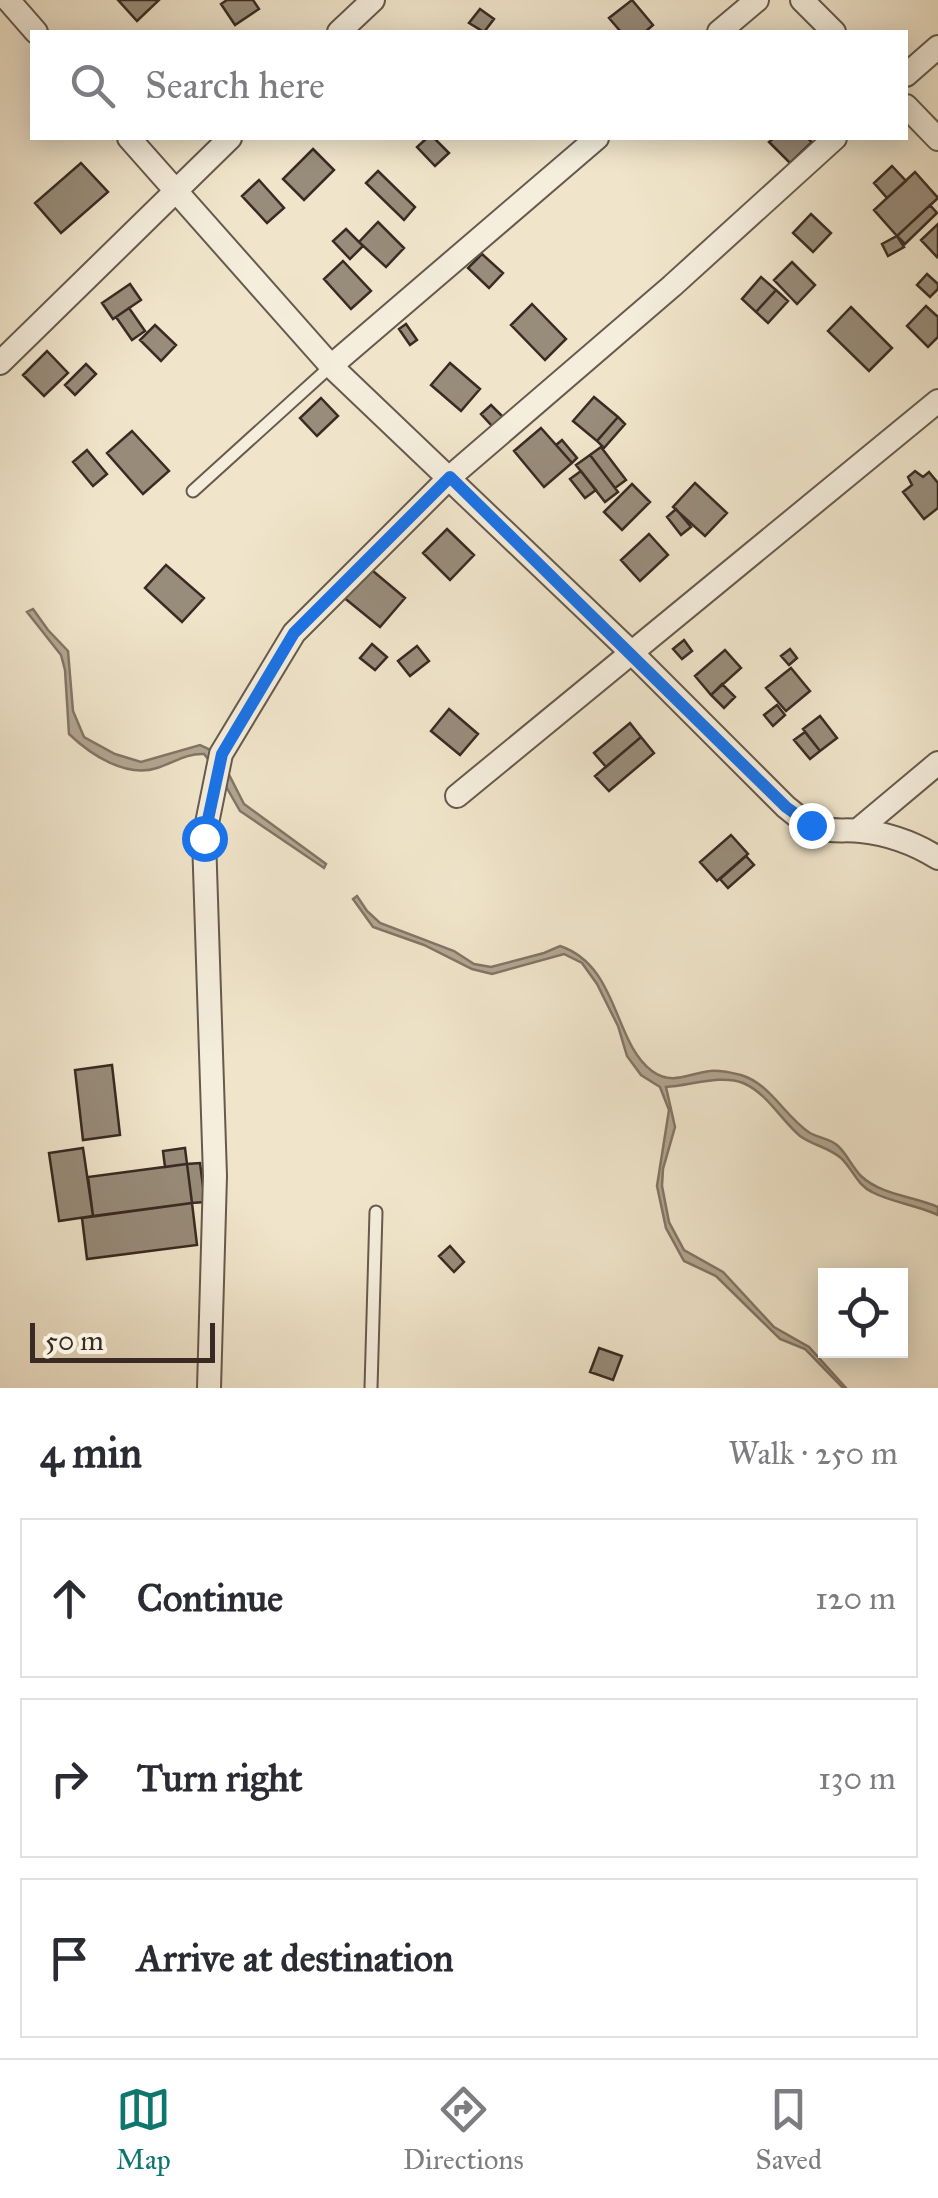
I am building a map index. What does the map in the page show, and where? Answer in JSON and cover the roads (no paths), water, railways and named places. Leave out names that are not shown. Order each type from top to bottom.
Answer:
[{"type":"street","points":[[8,0],[34,30]]},
{"type":"street","points":[[341,30],[373,0]]},
{"type":"street","points":[[721,30],[756,0]]},
{"type":"street","points":[[802,0],[832,30]]},
{"type":"street","points":[[908,73],[938,47]]},
{"type":"street","points":[[908,108],[938,139]]},
{"type":"street","points":[[131,140],[331,366],[633,654],[786,807],[811,825],[834,832],[858,830],[912,843],[938,858]]},
{"type":"street","points":[[0,364],[228,140]]},
{"type":"street","points":[[331,366],[595,140]]},
{"type":"street","points":[[209,1388],[215,1176],[204,838],[222,754],[294,633],[450,477],[672,286],[833,140]]},
{"type":"street","points":[[457,796],[938,401]]},
{"type":"street","points":[[858,830],[938,763]]},
{"type":"lane","points":[[193,491],[331,366]]},
{"type":"lane","points":[[371,1388],[376,1212]]}]
